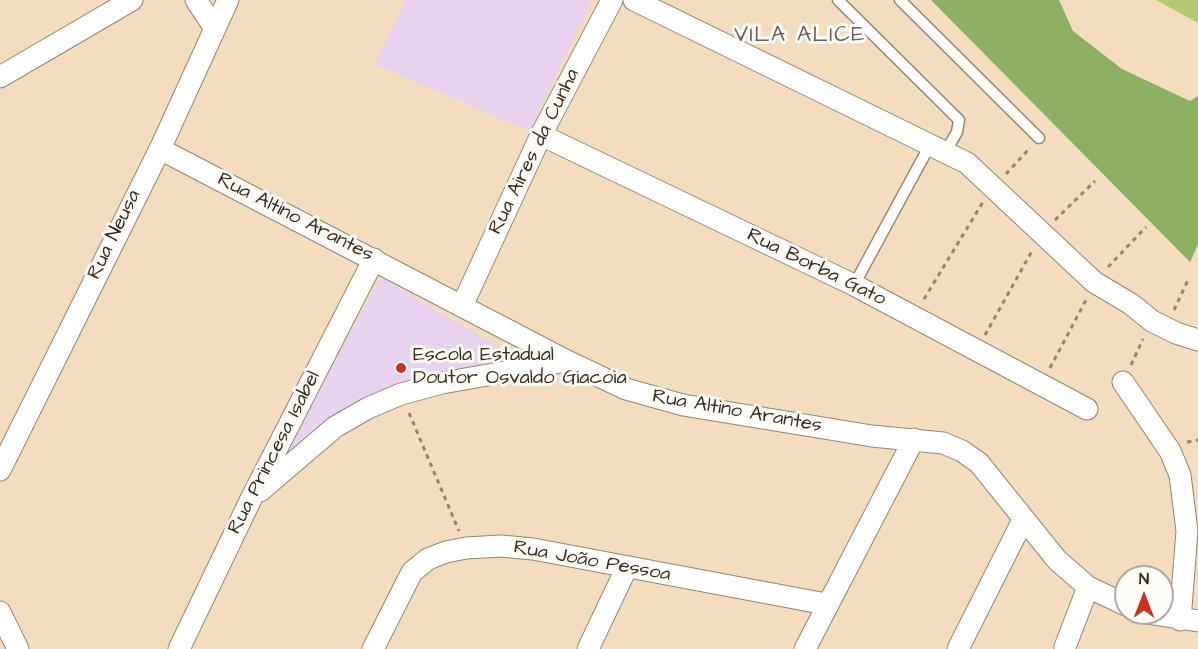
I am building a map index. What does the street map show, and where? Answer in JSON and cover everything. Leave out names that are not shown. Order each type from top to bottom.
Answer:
[{"type":"street","points":[[0,77],[132,0]]},
{"type":"street","points":[[196,0],[214,27]]},
{"type":"street","name":"Rua Neusa","points":[[0,470],[160,149],[228,0]]},
{"type":"street","name":"Rua Aires da Cunha","points":[[462,306],[541,135],[612,0]]},
{"type":"street","points":[[634,0],[967,163],[995,186],[1094,282],[1165,328],[1198,340]]},
{"type":"street","name":"Rua Borba Gato","points":[[541,135],[854,285],[1087,409]]},
{"type":"street","name":"Rua Altino Arantes","points":[[160,149],[567,361],[626,389],[683,405],[872,436],[943,443],[962,451],[979,464],[1057,560],[1088,587],[1114,599]]},
{"type":"street","name":"Rua Princesa Isabel","points":[[179,649],[251,499],[374,259]]},
{"type":"street","points":[[251,499],[335,427],[368,408],[401,394],[441,383],[567,361]]},
{"type":"street","points":[[1123,382],[1170,451],[1180,476],[1188,531],[1189,621],[1174,618]]},
{"type":"street","points":[[805,649],[826,604],[914,440]]},
{"type":"street","points":[[958,649],[1023,520]]},
{"type":"street","name":"Rua João Pessoa","points":[[373,649],[412,572],[428,559],[466,548],[501,546],[533,549],[826,604]]},
{"type":"street","points":[[588,649],[627,567]]},
{"type":"street","points":[[1065,647],[1088,587]]},
{"type":"street","points":[[0,612],[18,649]]},
{"type":"lane","points":[[838,0],[954,113],[959,127],[938,148],[854,285]]},
{"type":"lane","points":[[900,0],[1039,138]]},
{"type":"path","points":[[914,316],[976,212],[995,186],[1039,138]]},
{"type":"path","points":[[977,349],[1042,232],[1095,181]]},
{"type":"path","points":[[1165,328],[1188,280]]},
{"type":"path","points":[[401,394],[466,548]]},
{"type":"shaded area","points":[[405,0],[592,0],[529,131],[375,64]]},
{"type":"shaded area","name":"Escola Estadual Doutor Osvaldo Giacoia","points":[[381,277],[502,349],[506,360],[503,366],[438,371],[371,403],[331,417],[279,464]]},
{"type":"green space","points":[[931,0],[1059,0],[1073,31],[1122,69],[1190,101],[1198,96],[1198,244],[1190,262]]},
{"type":"green space","points":[[1156,0],[1198,0],[1198,23]]},
{"type":"place","name":"Escola Estadual Doutor Osvaldo Giacoia","points":[[401,368]]},
{"type":"district","name":"VILA ALICE","points":[[800,36]]}]
